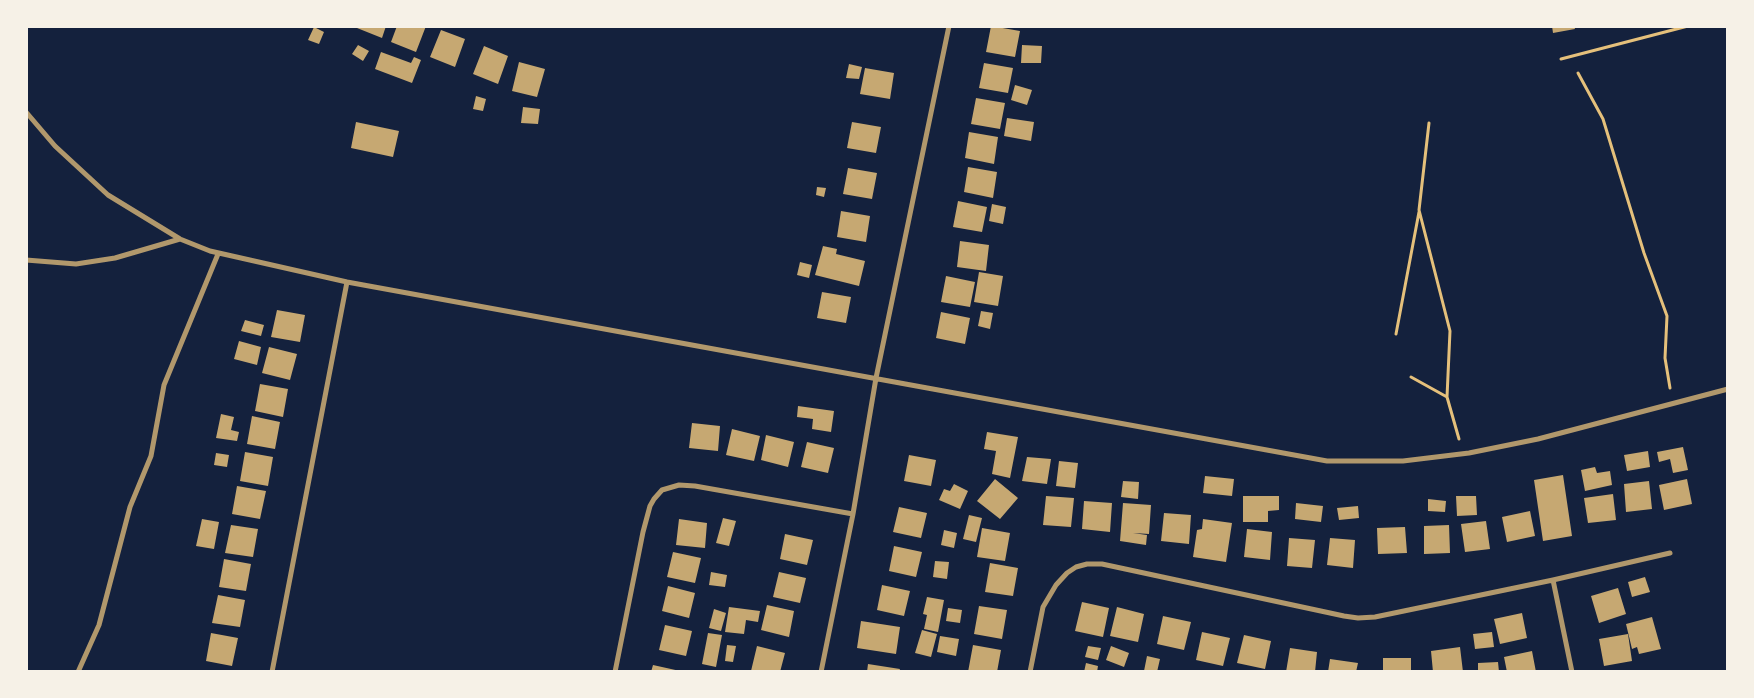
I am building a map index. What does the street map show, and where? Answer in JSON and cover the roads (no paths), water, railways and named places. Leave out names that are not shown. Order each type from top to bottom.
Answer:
[{"type":"street","points":[[821,672],[853,514],[876,378],[949,26]]},
{"type":"street","points":[[26,112],[55,146],[108,195],[180,239],[218,254],[347,282],[1327,461],[1403,461],[1463,454],[1538,439],[1728,389]]},
{"type":"street","points":[[26,260],[76,264],[115,258],[180,239]]},
{"type":"street","points":[[78,672],[99,625],[130,507],[151,456],[164,385],[218,254]]},
{"type":"street","points":[[272,672],[347,282]]},
{"type":"street","points":[[615,672],[643,532],[650,506],[662,490],[679,485],[696,486],[853,514]]},
{"type":"street","points":[[1030,672],[1043,606],[1056,585],[1067,573],[1076,567],[1087,564],[1102,564],[1358,618],[1375,617],[1553,580],[1670,553]]},
{"type":"street","points":[[1553,580],[1572,672]]}]
